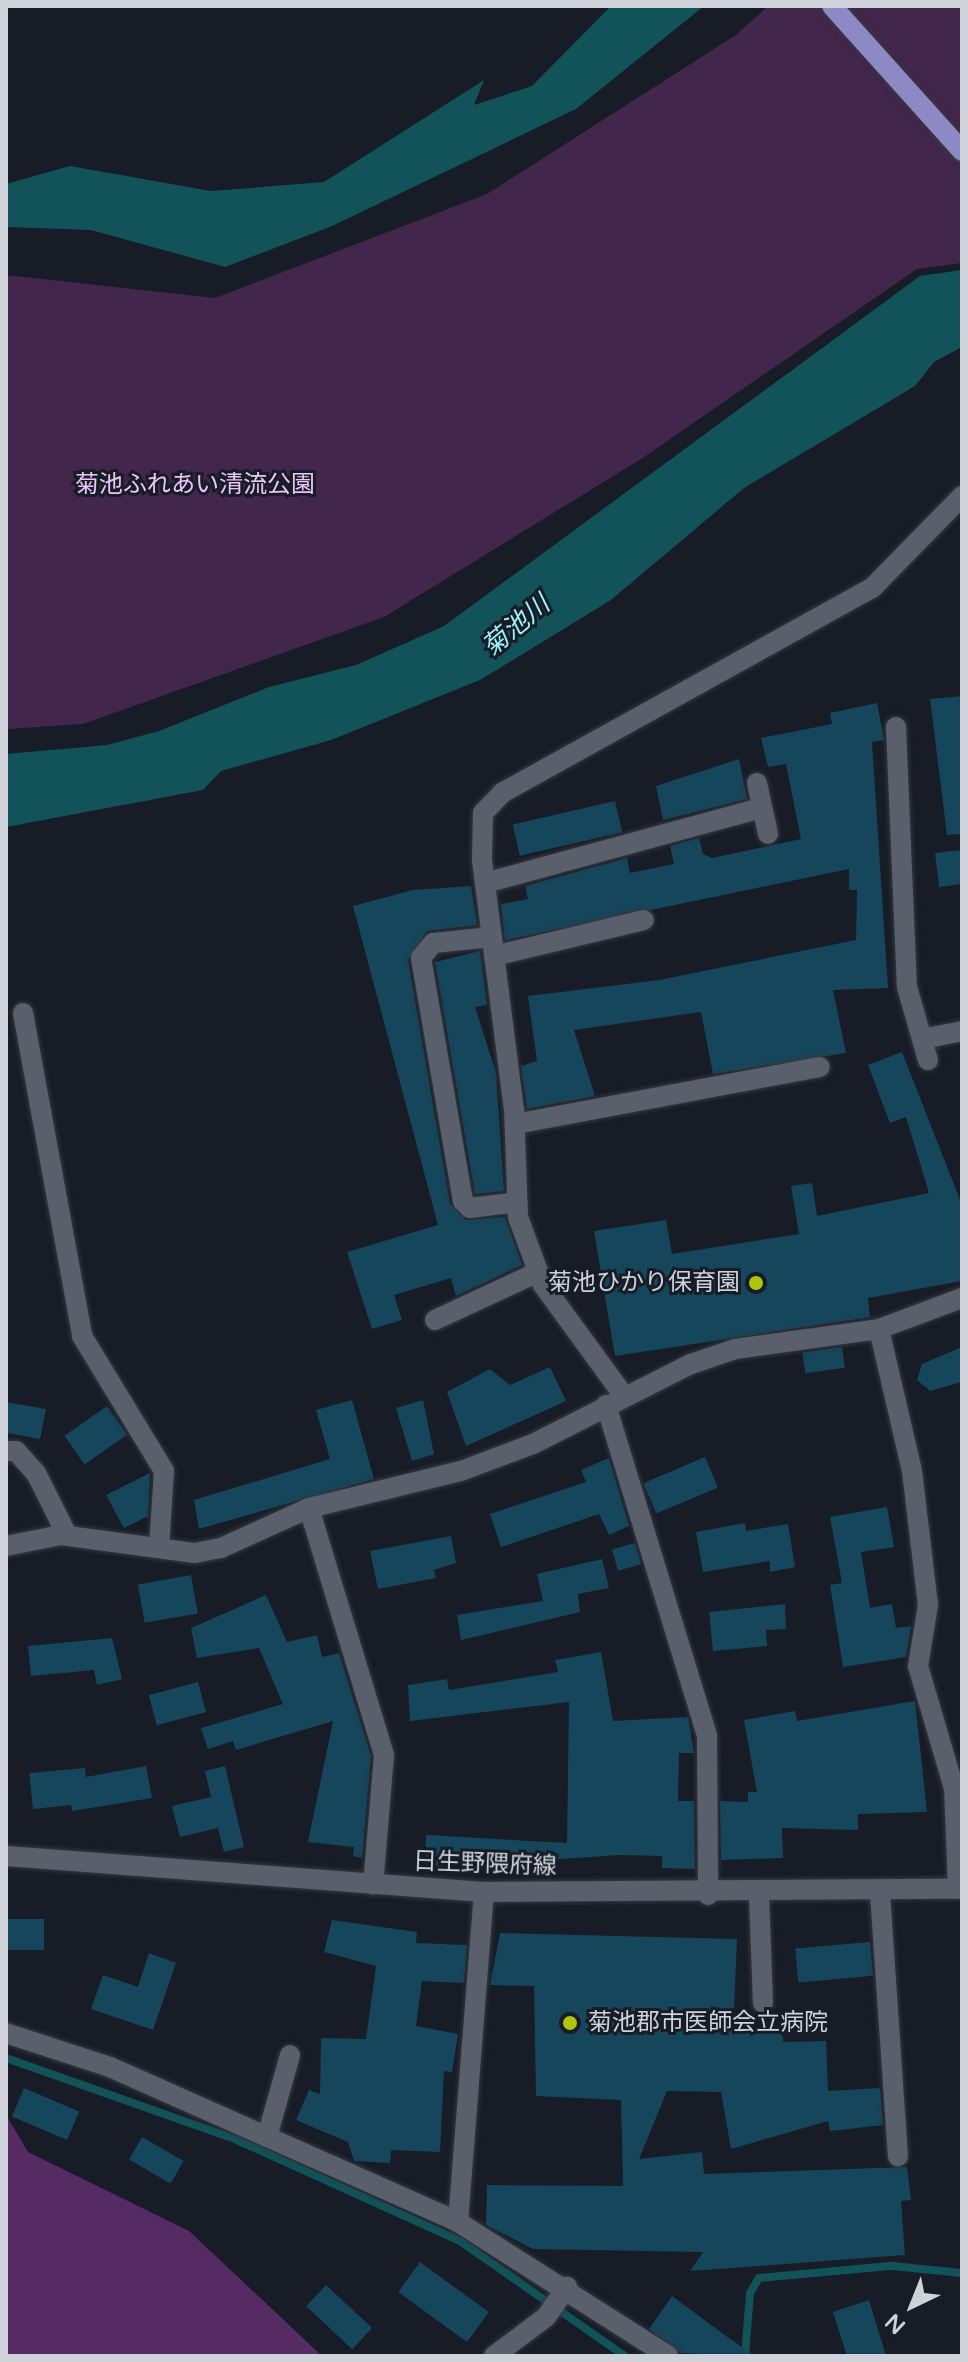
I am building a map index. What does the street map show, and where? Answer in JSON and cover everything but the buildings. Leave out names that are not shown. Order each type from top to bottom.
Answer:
[{"type":"main road","points":[[832,6],[962,151]]},
{"type":"street","points":[[708,1895],[707,1735],[615,1400],[538,1272],[518,1202],[515,1124],[485,883],[483,813],[502,793],[872,588],[962,496]]},
{"type":"street","points":[[896,727],[907,987],[927,1038],[928,1060]]},
{"type":"street","points":[[757,783],[768,834]]},
{"type":"street","points":[[485,883],[762,808]]},
{"type":"street","points":[[518,1202],[470,1208],[463,1201],[421,958],[433,943],[493,946],[644,920]]},
{"type":"street","points":[[23,1013],[82,1336],[164,1471],[159,1548]]},
{"type":"street","points":[[927,1038],[962,1031]]},
{"type":"street","points":[[515,1124],[820,1067]]},
{"type":"street","points":[[435,1320],[538,1272]]},
{"type":"street","points":[[6,1546],[67,1535],[159,1548],[221,1548],[309,1508],[461,1471],[735,1349],[879,1329],[962,1298]]},
{"type":"street","points":[[879,1329],[912,1471],[928,1605],[918,1666],[954,1788],[960,1889]]},
{"type":"street","points":[[6,1451],[16,1451],[36,1473],[67,1535]]},
{"type":"street","points":[[309,1508],[384,1755],[373,1885]]},
{"type":"street","name":"日生野隈府線","points":[[6,1856],[484,1892],[759,1895],[960,1889]]},
{"type":"street","points":[[458,2222],[484,1892]]},
{"type":"street","points":[[880,1893],[898,2156]]},
{"type":"street","points":[[759,1895],[763,2003]]},
{"type":"street","points":[[6,2033],[110,2067],[458,2222],[567,2287],[668,2356]]},
{"type":"street","points":[[267,2137],[290,2055]]},
{"type":"street","points":[[494,2356],[546,2317],[567,2287]]},
{"type":"green space","name":"菊池ふれあい清流公園","points":[[768,6],[962,6],[962,263],[917,269],[641,459],[384,617],[83,724],[6,729],[6,275],[215,298],[487,194],[736,35]]},
{"type":"shaded area","points":[[6,2115],[28,2152],[189,2231],[322,2356],[6,2356]]},
{"type":"water","points":[[611,6],[704,6],[576,109],[332,226],[225,267],[91,230],[6,227],[6,184],[70,166],[211,191],[324,182],[484,80],[474,105],[532,86]]},
{"type":"water","name":"菊池川","points":[[962,270],[962,347],[934,362],[915,386],[744,488],[611,600],[480,680],[331,740],[221,771],[203,790],[6,827],[6,754],[107,745],[159,731],[269,687],[356,665],[444,626],[920,276]]},
{"type":"waterway","points":[[6,2058],[237,2140],[460,2241],[625,2356]]},
{"type":"waterway","points":[[745,2356],[750,2293],[759,2278],[892,2266],[962,2273]]},
{"type":"place","name":"菊池ひかり保育園","points":[[756,1283]]},
{"type":"place","name":"菊池郡市医師会立病院","points":[[570,2023]]}]
